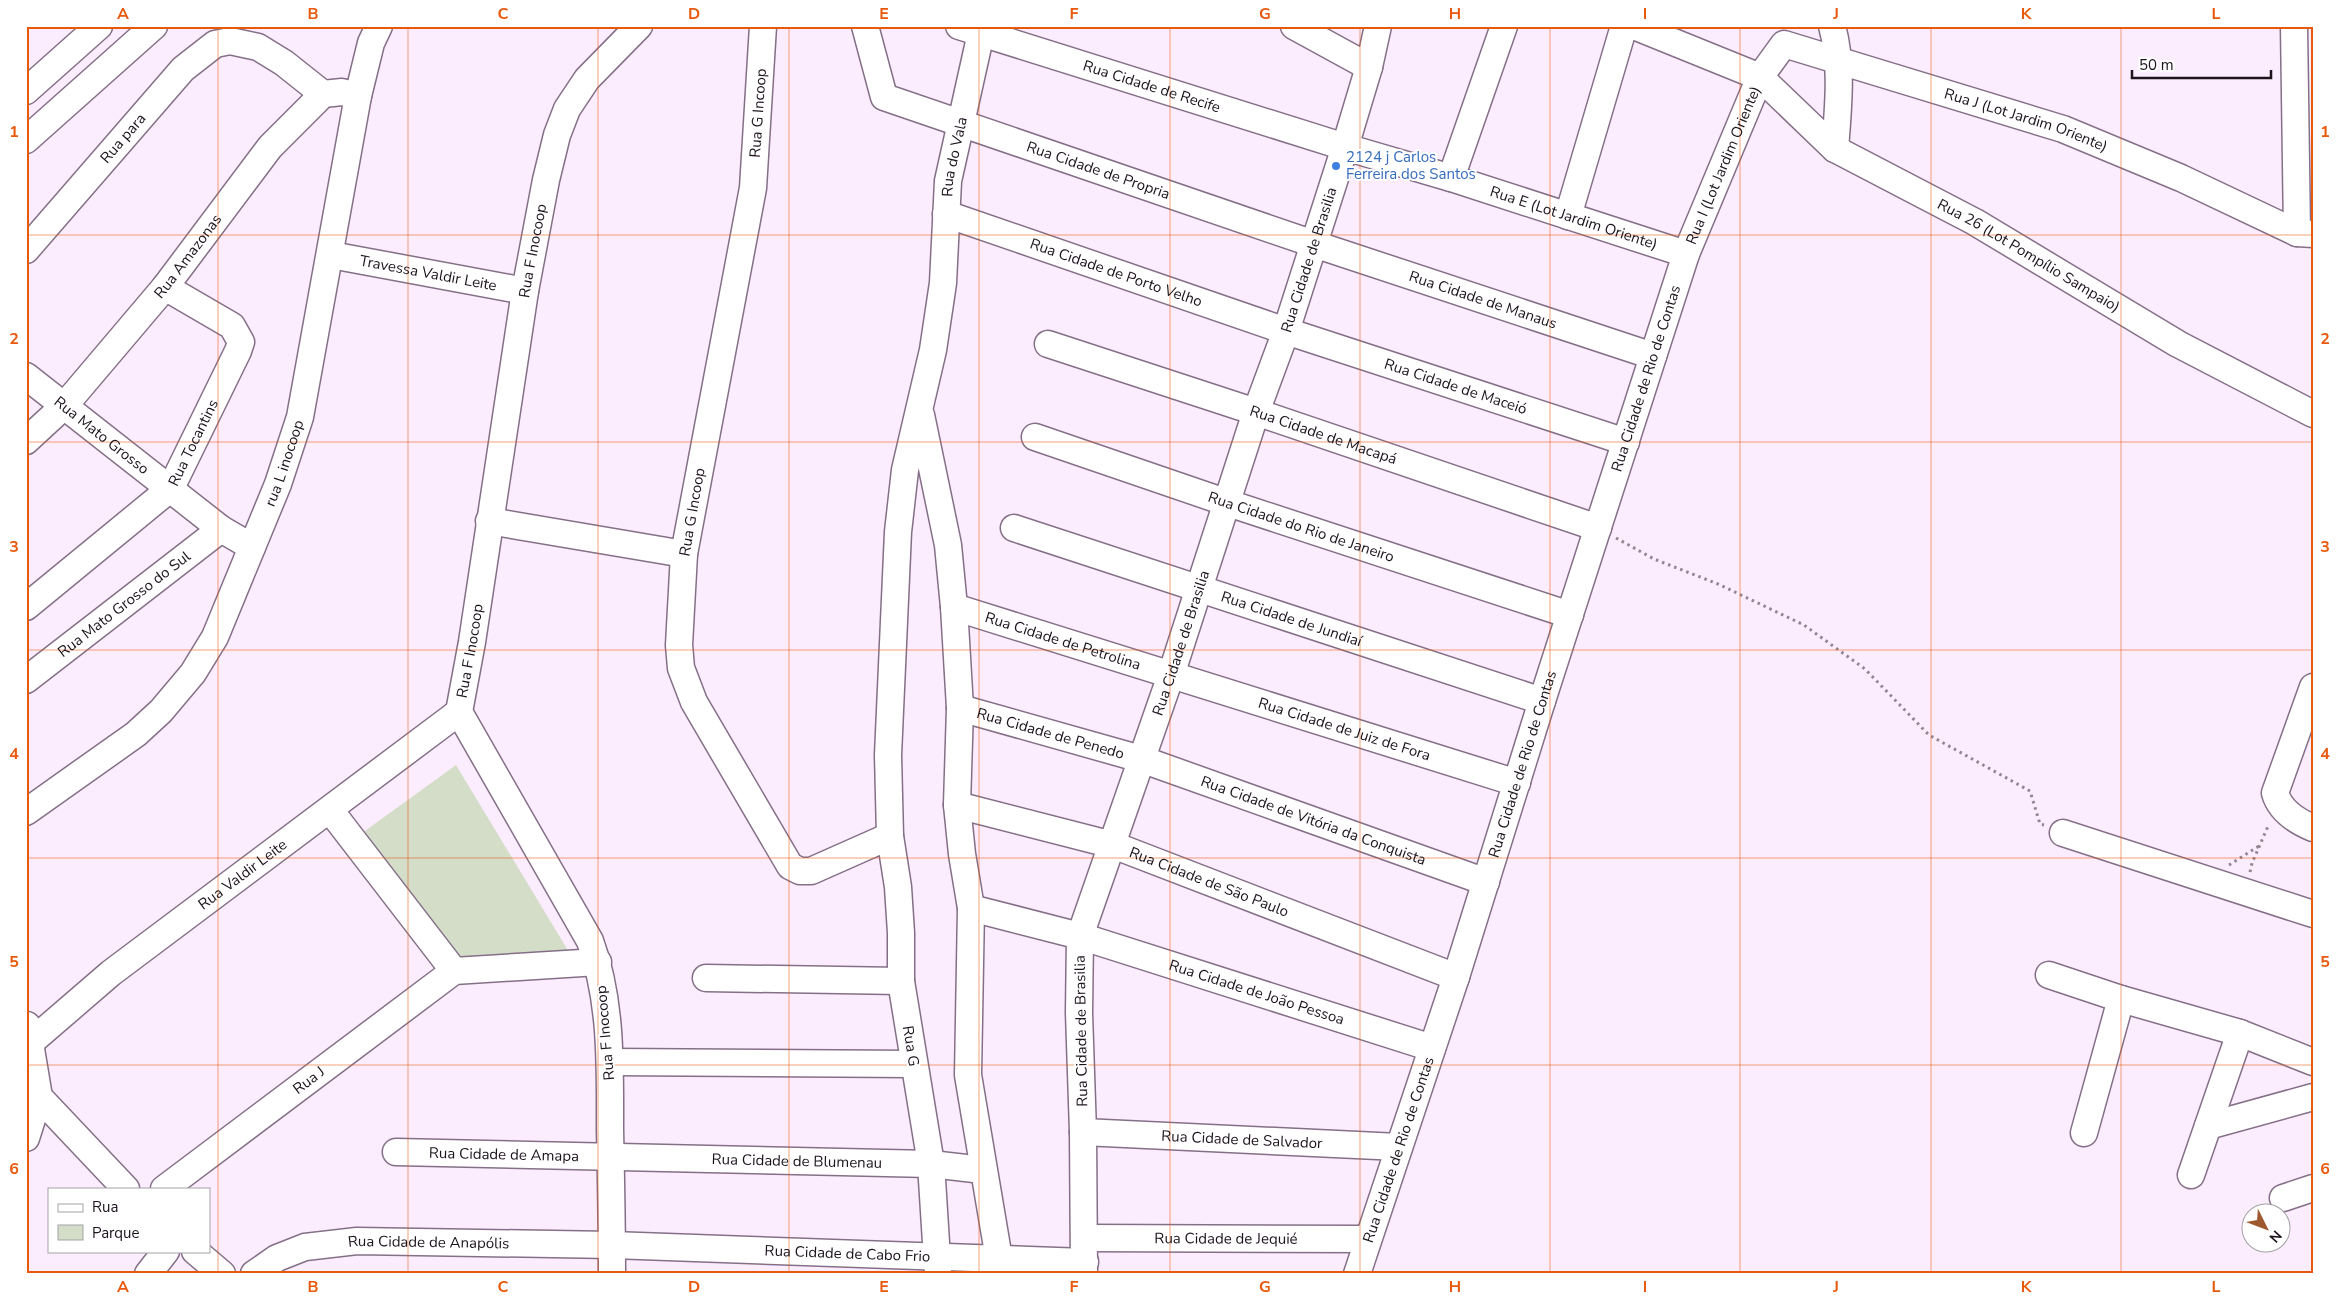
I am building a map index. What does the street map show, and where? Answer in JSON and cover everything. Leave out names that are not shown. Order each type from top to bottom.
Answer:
[{"type":"street","points":[[26,92],[99,26]]},
{"type":"street","points":[[26,140],[154,26]]},
{"type":"street","name":"rua L inocoop","points":[[26,812],[136,734],[162,710],[194,673],[215,637],[278,484],[300,417],[358,96],[371,43],[379,26]]},
{"type":"street","name":"Rua F Inocoop","points":[[612,1274],[610,1062],[604,992],[598,962],[590,941],[459,712],[472,642],[525,291],[546,180],[566,109],[587,79],[639,26]]},
{"type":"street","name":"Rua G Incoop","points":[[763,26],[753,188],[684,554],[679,645],[681,668],[694,702],[790,866],[800,871],[811,871],[890,836]]},
{"type":"street","name":"Rua Cidade de Propria","points":[[864,26],[884,97],[962,122],[1314,244]]},
{"type":"street","points":[[1294,26],[1369,67]]},
{"type":"street","name":"Rua Cidade de Brasilia","points":[[1085,1258],[1083,1132],[1078,1013],[1080,936],[1171,675],[1197,589],[1228,503],[1256,412],[1286,331],[1345,147],[1369,67],[1378,26]]},
{"type":"street","points":[[1451,178],[1504,26]]},
{"type":"street","points":[[1568,216],[1624,26]]},
{"type":"street","points":[[1634,26],[1760,77]]},
{"type":"street","points":[[1832,26],[1838,61],[1838,107],[1835,149]]},
{"type":"street","points":[[2294,26],[2305,233]]},
{"type":"street","name":"Rua do Vala","points":[[920,412],[944,283],[948,181],[962,122],[973,28]]},
{"type":"street","name":"Rua Cidade de Recife","points":[[973,28],[1345,147]]},
{"type":"street","points":[[224,34],[258,47],[284,63],[323,94],[342,92],[358,96]]},
{"type":"street","name":"Rua para","points":[[26,250],[183,69],[215,44],[224,34]]},
{"type":"street","name":"Rua J (Lot Jardim Oriente)","points":[[1760,77],[1784,44],[2063,129],[2181,178],[2305,233]]},
{"type":"street","name":"Rua 26 (Lot Pompílio Sampaio)","points":[[1760,77],[1835,149],[1975,222],[2178,344],[2313,414]]},
{"type":"street","name":"Rua I (Lot Jardim Oriente)","points":[[1686,254],[1760,77]]},
{"type":"street","name":"Rua Amazonas","points":[[26,441],[65,405],[166,287],[270,147],[323,94]]},
{"type":"street","name":"Rua E (Lot Jardim Oriente)","points":[[1345,147],[1451,178],[1686,254]]},
{"type":"street","name":"Rua Cidade de Porto Velho","points":[[946,214],[1286,331]]},
{"type":"street","name":"Rua Cidade de Manaus","points":[[1314,244],[1653,356]]},
{"type":"street","name":"Rua Cidade de Rio de Contas","points":[[1357,1274],[1456,977],[1542,701],[1686,254]]},
{"type":"street","name":"Travessa Valdir Leite","points":[[330,255],[525,291]]},
{"type":"street","name":"Rua Tocantins","points":[[26,607],[171,488],[238,352],[240,342],[232,326],[166,287]]},
{"type":"street","name":"Rua Cidade de Maceió","points":[[1286,331],[1626,442]]},
{"type":"street","name":"Rua Cidade de Macapá","points":[[1048,344],[1256,412],[1598,528]]},
{"type":"street","name":"Rua Mato Grosso","points":[[26,376],[221,528],[252,547]]},
{"type":"street","points":[[920,412],[948,545],[954,607],[960,708],[957,805],[962,854],[971,908],[968,1075],[999,1260]]},
{"type":"street","name":"Rua G","points":[[920,412],[905,470],[898,532],[888,755],[890,836],[898,887],[901,980],[913,1064],[931,1164],[938,1265]]},
{"type":"street","name":"Rua Cidade do Rio de Janeiro","points":[[1035,437],[1228,503],[1570,615]]},
{"type":"street","points":[[489,522],[684,554]]},
{"type":"street","name":"Rua Mato Grosso do Sul","points":[[26,680],[221,528]]},
{"type":"street","name":"Rua Cidade de Jundiaí","points":[[1014,528],[1542,701]]},
{"type":"street","name":"Rua Cidade de Petrolina","points":[[954,607],[1171,675]]},
{"type":"street","name":"Rua Cidade de Juiz de Fora","points":[[1171,675],[1517,783]]},
{"type":"street","points":[[2313,687],[2276,793],[2278,803],[2289,815],[2313,828]]},
{"type":"street","name":"Rua Cidade de Penedo","points":[[960,708],[1141,758]]},
{"type":"street","name":"Rua Valdir Leite","points":[[29,1033],[459,712]]},
{"type":"street","name":"Rua Cidade de Vitória da Conquista","points":[[1141,758],[1486,882]]},
{"type":"street","name":"Rua Cidade de São Paulo","points":[[957,805],[1113,845],[1456,977]]},
{"type":"street","points":[[330,810],[454,971],[598,962]]},
{"type":"street","points":[[2063,833],[2313,914]]},
{"type":"street","name":"Rua Cidade de João Pessoa","points":[[971,908],[1080,936],[1432,1048]]},
{"type":"street","name":"Rua J","points":[[165,1188],[454,971]]},
{"type":"street","points":[[2049,975],[2120,999],[2240,1033],[2313,1062]]},
{"type":"street","points":[[706,978],[901,980]]},
{"type":"street","points":[[2084,1133],[2120,999]]},
{"type":"street","points":[[26,1138],[39,1097],[29,1033]]},
{"type":"street","points":[[2191,1175],[2240,1033]]},
{"type":"street","points":[[610,1062],[913,1064]]},
{"type":"street","points":[[39,1097],[125,1188]]},
{"type":"street","points":[[2208,1126],[2313,1098]]},
{"type":"street","name":"Rua Cidade de Salvador","points":[[1083,1132],[1399,1147]]},
{"type":"street","name":"Rua Cidade de Amapa","points":[[396,1152],[610,1157]]},
{"type":"street","name":"Rua Cidade de Blumenau","points":[[610,1157],[931,1164],[983,1170]]},
{"type":"street","points":[[2283,1198],[2313,1188]]},
{"type":"street","name":"Rua Cidade de Jequié","points":[[1085,1258],[1368,1239]]},
{"type":"street","name":"Rua Cidade de Anapólis","points":[[254,1274],[277,1258],[305,1247],[357,1241],[612,1246]]},
{"type":"street","name":"Rua Cidade de Cabo Frio","points":[[612,1246],[938,1265],[999,1260],[1085,1258]]},
{"type":"street","points":[[148,1274],[165,1252]]},
{"type":"street","points":[[197,1252],[222,1274]]},
{"type":"path","points":[[1598,528],[1654,559],[1718,584],[1804,626],[1865,669],[1929,735],[2030,791],[2040,824],[2063,833]]},
{"type":"path","points":[[2246,893],[2252,862],[2278,803]]},
{"type":"path","points":[[2214,882],[2232,861],[2260,846]]},
{"type":"green space","points":[[456,765],[572,957],[458,969],[358,836]]},
{"type":"place","name":"2124 j Carlos Ferreira dos Santos","points":[[1336,166]]}]
